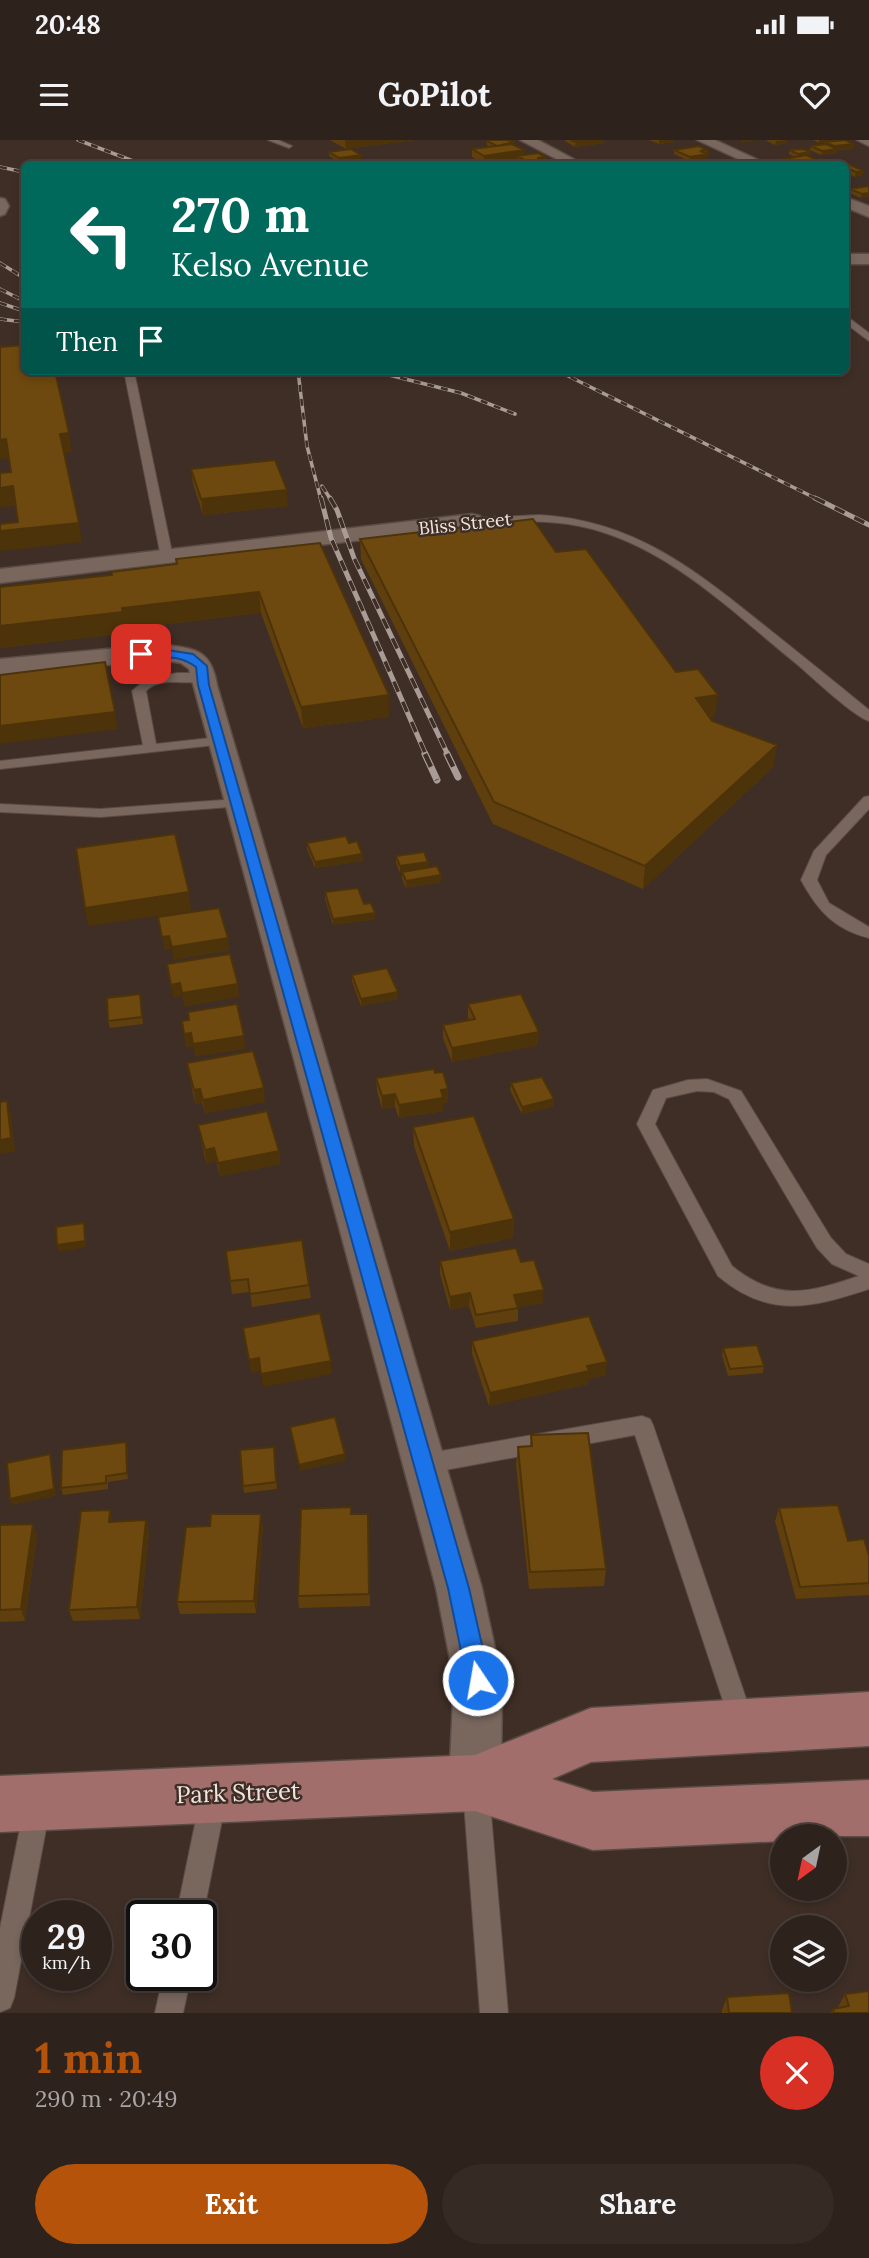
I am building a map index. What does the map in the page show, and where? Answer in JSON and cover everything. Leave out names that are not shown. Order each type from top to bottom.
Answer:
[{"type":"main road","name":"Park Street","points":[[19,1803],[475,1783],[591,1735],[869,1719]]},
{"type":"main road","name":"Park Street","points":[[475,1783],[593,1821],[869,1808]]},
{"type":"street","points":[[527,140],[570,161]]},
{"type":"street","points":[[704,140],[753,161]]},
{"type":"street","points":[[0,202],[0,211]]},
{"type":"street","points":[[849,203],[869,212]]},
{"type":"street","points":[[849,260],[869,259]]},
{"type":"street","name":"Bliss Street","points":[[0,576],[472,521]]},
{"type":"street","points":[[0,667],[161,652],[188,656],[201,666],[219,741],[459,1588],[478,1680],[475,1783]]},
{"type":"lane","points":[[271,140],[289,146]]},
{"type":"lane","points":[[849,321],[869,338]]},
{"type":"lane","points":[[130,375],[167,557]]},
{"type":"lane","name":"Bliss Street","points":[[472,521],[536,517],[581,523],[623,536],[665,555],[869,717]]},
{"type":"lane","points":[[150,748],[139,691],[142,684],[152,680],[203,677]]},
{"type":"lane","points":[[0,765],[219,741]]},
{"type":"lane","points":[[869,800],[820,854],[809,880],[823,906],[869,933]]},
{"type":"lane","points":[[0,808],[100,813],[237,803]]},
{"type":"lane","points":[[869,1272],[839,1259],[824,1244],[735,1095],[713,1085],[679,1086],[659,1094],[646,1124],[725,1271],[738,1285],[770,1298],[792,1300],[824,1295],[869,1282]]},
{"type":"lane","points":[[424,1464],[642,1425],[743,1726]]},
{"type":"lane","points":[[475,1783],[494,2013]]},
{"type":"lane","points":[[192,1900],[214,1794]]},
{"type":"lane","points":[[0,1998],[19,1803]]},
{"type":"lane","points":[[169,2013],[174,1991]]},
{"type":"building","points":[[845,140],[854,144],[834,146],[825,142]]},
{"type":"building","points":[[487,141],[515,142],[497,146]]},
{"type":"building","points":[[512,144],[524,150],[484,156],[472,149]]},
{"type":"building","points":[[826,144],[837,149],[822,151],[811,146]]},
{"type":"building","points":[[699,146],[707,150],[700,151],[708,154],[690,157],[674,150]]},
{"type":"building","points":[[351,149],[361,155],[339,158],[329,152]]},
{"type":"building","points":[[802,149],[811,152],[798,154],[789,150]]},
{"type":"building","points":[[538,153],[546,157],[538,158],[538,161],[526,161],[517,156]]},
{"type":"building","points":[[806,155],[817,160],[783,161],[779,160]]},
{"type":"building","points":[[849,164],[864,171],[856,172],[849,169]]},
{"type":"building","points":[[869,186],[869,193],[862,194],[850,189]]},
{"type":"building","points":[[21,345],[21,375],[56,375],[69,433],[60,434],[79,523],[0,531],[0,524],[18,522],[13,486],[0,488],[0,473],[11,472],[6,439],[0,440],[0,347]]},
{"type":"building","points":[[275,460],[287,490],[201,499],[191,469]]},
{"type":"building","points":[[533,519],[556,552],[586,549],[676,672],[698,669],[718,695],[696,698],[712,721],[777,745],[645,866],[494,802],[360,539]]},
{"type":"building","points":[[320,543],[389,695],[301,707],[259,592],[122,608],[123,612],[0,626],[0,587],[112,575],[111,572],[177,564],[176,559]]},
{"type":"building","points":[[105,662],[115,712],[0,726],[0,675]]},
{"type":"building","points":[[175,834],[189,892],[85,908],[76,848]]},
{"type":"building","points":[[346,836],[349,843],[357,841],[362,854],[315,862],[307,843]]},
{"type":"building","points":[[424,852],[428,862],[400,866],[396,856]]},
{"type":"building","points":[[437,866],[441,875],[406,881],[402,872]]},
{"type":"building","points":[[358,888],[364,904],[371,903],[375,913],[333,919],[325,892]]},
{"type":"building","points":[[219,908],[228,938],[172,947],[169,936],[162,937],[158,917]]},
{"type":"building","points":[[230,954],[238,984],[182,993],[180,983],[171,985],[167,964]]},
{"type":"building","points":[[387,968],[398,992],[361,999],[352,975]]},
{"type":"building","points":[[140,994],[142,1017],[108,1021],[107,998]]},
{"type":"building","points":[[521,994],[539,1032],[452,1048],[443,1025],[475,1019],[468,1004]]},
{"type":"building","points":[[237,1004],[244,1036],[193,1044],[191,1033],[184,1034],[182,1021],[189,1020],[188,1012]]},
{"type":"building","points":[[253,1051],[264,1088],[203,1100],[200,1089],[194,1090],[187,1063]]},
{"type":"building","points":[[434,1069],[435,1073],[443,1072],[448,1089],[441,1090],[443,1098],[399,1105],[395,1094],[382,1096],[376,1078]]},
{"type":"building","points":[[542,1077],[554,1099],[522,1107],[511,1083]]},
{"type":"building","points":[[7,1101],[11,1138],[0,1140],[0,1102]]},
{"type":"building","points":[[267,1111],[279,1151],[218,1163],[214,1148],[205,1150],[198,1125]]},
{"type":"building","points":[[474,1116],[514,1219],[450,1232],[413,1127]]},
{"type":"building","points":[[84,1223],[85,1241],[57,1245],[56,1227]]},
{"type":"building","points":[[302,1240],[309,1285],[250,1294],[248,1279],[230,1281],[226,1251]]},
{"type":"building","points":[[516,1248],[521,1262],[534,1260],[544,1290],[514,1295],[518,1308],[476,1315],[470,1293],[450,1297],[440,1261]]},
{"type":"building","points":[[320,1313],[331,1361],[261,1374],[259,1358],[249,1360],[243,1328]]},
{"type":"building","points":[[589,1316],[607,1362],[587,1366],[589,1371],[490,1393],[472,1341]]},
{"type":"building","points":[[757,1345],[764,1366],[730,1369],[723,1348]]},
{"type":"building","points":[[335,1417],[345,1454],[299,1465],[290,1427]]},
{"type":"building","points":[[588,1433],[606,1569],[530,1572],[518,1447],[532,1446],[531,1435]]},
{"type":"building","points":[[126,1442],[127,1473],[106,1476],[106,1483],[61,1488],[62,1450]]},
{"type":"building","points":[[274,1447],[276,1482],[243,1486],[240,1450]]},
{"type":"building","points":[[50,1454],[54,1489],[10,1499],[7,1463]]},
{"type":"building","points":[[838,1505],[848,1541],[864,1539],[869,1556],[869,1583],[800,1587],[779,1508]]},
{"type":"building","points":[[351,1507],[351,1514],[368,1514],[369,1594],[298,1596],[301,1509]]},
{"type":"building","points":[[110,1510],[109,1522],[146,1520],[137,1607],[69,1610],[81,1511]]},
{"type":"building","points":[[211,1514],[261,1514],[254,1601],[177,1602],[186,1527],[210,1526]]},
{"type":"building","points":[[33,1524],[21,1609],[0,1610],[0,1525]]},
{"type":"building","points":[[869,1991],[869,2013],[834,2013],[833,2009],[849,2006],[845,1994]]},
{"type":"building","points":[[789,1993],[792,2013],[729,2013],[727,1997]]},
{"type":"railway","points":[[78,140],[133,161]]},
{"type":"railway","points":[[0,167],[21,171]]},
{"type":"railway","points":[[0,263],[21,276]]},
{"type":"railway","points":[[0,289],[21,300]]},
{"type":"railway","points":[[0,303],[21,310]]},
{"type":"railway","points":[[0,319],[21,322]]},
{"type":"railway","points":[[298,375],[307,446],[321,500]]},
{"type":"railway","points":[[389,375],[461,393],[515,414]]},
{"type":"railway","points":[[566,375],[819,500]]},
{"type":"railway","points":[[322,486],[331,500]]},
{"type":"railway","points":[[321,498],[331,538],[426,755]]},
{"type":"railway","points":[[330,498],[354,558],[448,755]]},
{"type":"railway","points":[[815,498],[819,500]]},
{"type":"railway","points":[[819,500],[869,525]]},
{"type":"railway","points":[[425,754],[437,780]]},
{"type":"railway","points":[[447,754],[458,777]]},
{"type":"route","points":[[141,654],[161,652],[188,656],[201,666],[204,685],[459,1588],[478,1680]]}]
